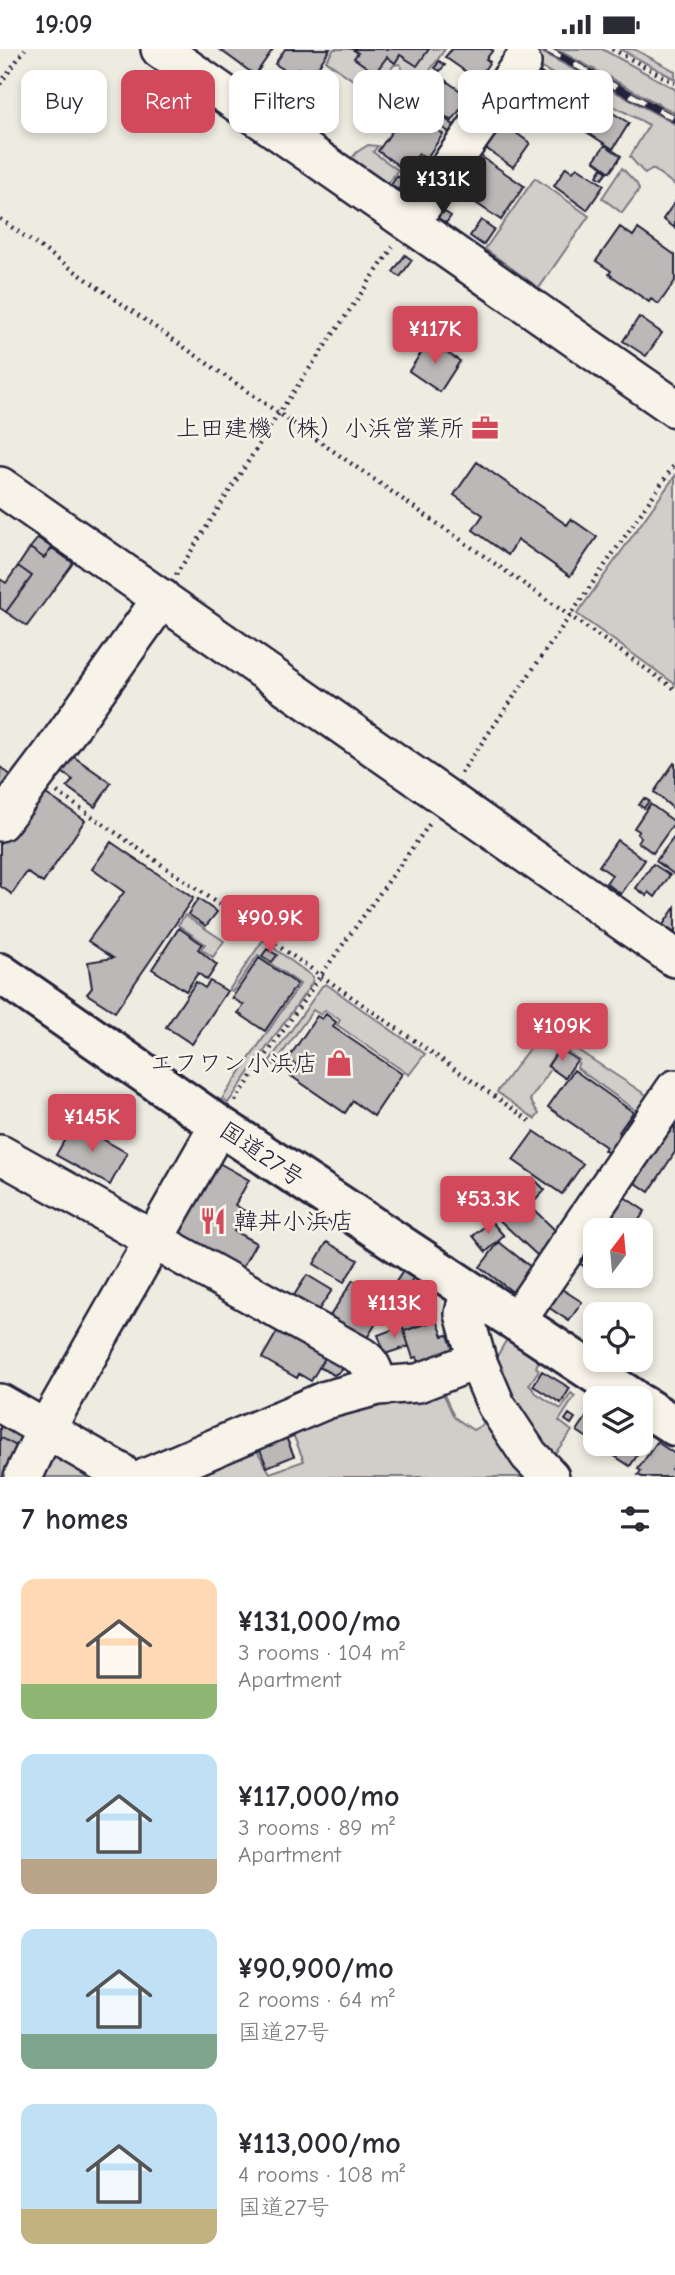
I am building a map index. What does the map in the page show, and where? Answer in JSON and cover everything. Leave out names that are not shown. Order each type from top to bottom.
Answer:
[{"type":"highway","name":"国道27号","points":[[0,973],[219,1125],[614,1386]]},
{"type":"highway","points":[[653,1412],[675,1426]]},
{"type":"street","points":[[183,55],[410,223],[675,408]]},
{"type":"street","points":[[410,223],[522,63]]},
{"type":"street","points":[[0,486],[675,958]]},
{"type":"street","points":[[0,822],[162,598]]},
{"type":"street","points":[[516,1322],[675,1089]]},
{"type":"street","points":[[23,1477],[46,1429],[219,1125]]},
{"type":"street","points":[[0,1154],[369,1361],[378,1386]]},
{"type":"street","points":[[469,1291],[464,1314],[477,1360],[496,1405],[512,1433],[550,1477]]},
{"type":"street","points":[[147,1477],[326,1400],[378,1386],[418,1383],[477,1360]]},
{"type":"street","points":[[0,1403],[120,1472],[122,1477]]},
{"type":"path","points":[[0,84],[25,49]]},
{"type":"path","points":[[612,49],[675,83]]},
{"type":"path","points":[[0,219],[675,689]]},
{"type":"path","points":[[162,598],[279,413],[410,223]]},
{"type":"path","points":[[33,775],[530,1121]]},
{"type":"shaded area","points":[[334,49],[445,49],[430,70],[401,70],[400,64],[394,65],[390,70],[353,70],[353,80],[326,61]]},
{"type":"shaded area","points":[[506,49],[536,49],[575,70],[546,70]]},
{"type":"shaded area","points":[[556,49],[602,49],[675,89],[675,113],[613,80],[613,70],[595,70]]},
{"type":"shaded area","points":[[620,49],[634,49],[675,71],[675,79]]},
{"type":"shaded area","points":[[613,91],[675,124],[675,185],[653,169],[645,174],[630,157],[649,125],[613,106]]},
{"type":"shaded area","points":[[368,145],[378,146],[373,152],[398,170],[388,184],[351,159]]},
{"type":"shaded area","points":[[622,168],[639,190],[622,213],[602,198]]},
{"type":"shaded area","points":[[535,178],[589,216],[539,288],[485,249]]},
{"type":"shaded area","points":[[675,476],[675,684],[577,614]]},
{"type":"shaded area","points":[[185,915],[224,941],[213,957],[201,949],[205,944],[178,925]]},
{"type":"shaded area","points":[[263,940],[313,977],[312,983],[228,1103],[222,1099],[300,984],[258,955],[233,991],[229,990]]},
{"type":"shaded area","points":[[326,984],[425,1054],[409,1075],[337,1025],[340,1020],[325,1010],[321,1015],[313,1010],[274,1065],[269,1062]]},
{"type":"shaded area","points":[[544,1028],[657,1102],[642,1115],[577,1068],[579,1060],[560,1047],[547,1066],[551,1069],[530,1100],[539,1114],[535,1119],[497,1092]]},
{"type":"shaded area","points":[[507,1339],[539,1361],[536,1367],[539,1370],[529,1385],[536,1393],[561,1409],[571,1393],[575,1396],[559,1421],[572,1431],[549,1461],[492,1365]]},
{"type":"shaded area","points":[[440,1386],[454,1417],[473,1430],[494,1418],[537,1477],[187,1477],[256,1449],[270,1473],[304,1461],[290,1427]]},
{"type":"shaded area","points":[[50,1439],[110,1477],[31,1477]]},
{"type":"building","points":[[219,49],[273,49],[258,70],[248,70]]},
{"type":"building","points":[[285,49],[330,49],[316,70],[285,70],[275,64]]},
{"type":"building","points":[[352,49],[429,49],[417,66],[400,55],[395,63],[387,57],[377,70],[371,70],[354,58],[358,53]]},
{"type":"building","points":[[452,49],[493,50],[486,59],[490,62],[484,70],[463,70],[445,57]]},
{"type":"building","points":[[439,61],[445,65],[441,70],[435,68]]},
{"type":"building","points":[[444,79],[458,89],[458,113],[452,121],[444,115]]},
{"type":"building","points":[[613,113],[629,123],[613,149],[588,133],[613,133]]},
{"type":"building","points":[[444,118],[458,128],[453,135],[444,129]]},
{"type":"building","points":[[391,133],[443,134],[426,159],[419,154],[406,171],[378,151]]},
{"type":"building","points":[[494,133],[516,133],[530,143],[513,167],[484,147]]},
{"type":"building","points":[[605,145],[621,156],[610,172],[594,160]]},
{"type":"building","points":[[479,155],[524,186],[501,220],[476,203],[480,198],[459,184]]},
{"type":"building","points":[[566,167],[573,172],[577,167],[604,185],[587,210],[554,186]]},
{"type":"building","points":[[602,168],[607,172],[602,179],[597,176]]},
{"type":"building","points":[[397,176],[404,181],[398,190],[391,185]]},
{"type":"building","points":[[404,181],[417,191],[411,199],[398,190]]},
{"type":"building","points":[[675,202],[675,228],[663,219]]},
{"type":"building","points":[[440,209],[451,216],[446,223],[435,216]]},
{"type":"building","points":[[481,220],[494,229],[483,245],[470,236]]},
{"type":"building","points":[[620,227],[633,236],[638,229],[675,255],[675,281],[659,304],[651,299],[649,302],[609,274],[611,271],[596,261]]},
{"type":"building","points":[[405,255],[412,260],[400,277],[393,272]]},
{"type":"building","points":[[639,317],[662,333],[646,356],[623,341]]},
{"type":"building","points":[[429,341],[460,361],[440,392],[409,371]]},
{"type":"building","points":[[477,462],[567,525],[571,519],[597,537],[570,576],[518,540],[508,555],[473,530],[483,515],[454,495]]},
{"type":"building","points":[[38,538],[52,548],[44,558],[30,548]]},
{"type":"building","points":[[30,548],[44,558],[52,548],[73,563],[27,626],[6,612],[32,576],[18,566]]},
{"type":"building","points":[[18,566],[32,576],[6,612],[0,608],[0,579],[6,583]]},
{"type":"building","points":[[67,752],[111,783],[95,807],[67,787],[73,780],[56,768]]},
{"type":"building","points":[[675,764],[675,810],[654,792]]},
{"type":"building","points":[[0,767],[12,776],[0,801]]},
{"type":"building","points":[[34,786],[85,820],[43,883],[27,872],[12,894],[0,886],[0,837]]},
{"type":"building","points":[[644,798],[649,801],[644,808],[639,805]]},
{"type":"building","points":[[650,804],[675,822],[653,853],[638,842],[641,837],[637,834],[639,831],[634,828]]},
{"type":"building","points":[[675,836],[675,875],[656,861]]},
{"type":"building","points":[[617,840],[645,860],[621,894],[606,883],[612,875],[599,866]]},
{"type":"building","points":[[111,842],[193,898],[115,1012],[87,994],[92,988],[88,962],[113,958],[88,941],[124,892],[92,869]]},
{"type":"building","points":[[653,864],[670,875],[655,897],[649,892],[647,896],[636,888]]},
{"type":"building","points":[[198,899],[217,912],[206,926],[188,914]]},
{"type":"building","points":[[675,907],[675,933],[663,925]]},
{"type":"building","points":[[179,928],[202,944],[198,949],[217,965],[207,980],[198,973],[186,991],[152,969]]},
{"type":"building","points":[[267,949],[277,955],[272,962],[262,956]]},
{"type":"building","points":[[259,958],[297,984],[265,1031],[238,1013],[244,1005],[232,998]]},
{"type":"building","points":[[210,981],[227,991],[192,1044],[166,1027],[196,982],[205,988]]},
{"type":"building","name":"エフワン小浜店","points":[[326,1014],[336,1022],[333,1027],[402,1074],[374,1116],[353,1101],[345,1113],[291,1076],[298,1066],[288,1059],[317,1016],[322,1019]]},
{"type":"building","points":[[559,1049],[577,1060],[565,1078],[548,1066]]},
{"type":"building","points":[[574,1070],[633,1112],[619,1132],[628,1138],[615,1158],[604,1150],[606,1147],[548,1107]]},
{"type":"building","points":[[675,1116],[675,1152],[649,1192],[633,1181]]},
{"type":"building","points":[[74,1123],[127,1153],[110,1185],[56,1155]]},
{"type":"building","points":[[534,1131],[583,1164],[562,1194],[513,1160]]},
{"type":"building","name":"韓丼小浜店","points":[[219,1163],[249,1180],[235,1205],[245,1211],[234,1231],[256,1243],[240,1272],[177,1237]]},
{"type":"building","points":[[533,1178],[545,1190],[530,1206],[559,1234],[538,1256],[496,1217]]},
{"type":"building","points":[[617,1192],[645,1211],[640,1218],[599,1218]]},
{"type":"building","points":[[491,1221],[504,1236],[486,1252],[473,1236]]},
{"type":"building","points":[[327,1242],[358,1260],[344,1282],[314,1264]]},
{"type":"building","points":[[499,1242],[537,1272],[518,1296],[480,1267]]},
{"type":"building","points":[[583,1242],[583,1266],[572,1258]]},
{"type":"building","points":[[403,1271],[414,1277],[405,1291],[394,1285]]},
{"type":"building","points":[[307,1275],[332,1290],[317,1312],[293,1297]]},
{"type":"building","points":[[353,1280],[386,1300],[380,1311],[383,1312],[367,1338],[330,1316]]},
{"type":"building","points":[[557,1286],[582,1302],[569,1321],[545,1305]]},
{"type":"building","points":[[435,1313],[437,1320],[404,1331],[401,1325]]},
{"type":"building","points":[[437,1320],[443,1336],[448,1335],[456,1358],[421,1370],[417,1357],[413,1358],[404,1331]]},
{"type":"building","points":[[281,1325],[328,1352],[311,1381],[299,1374],[297,1378],[262,1358]]},
{"type":"building","points":[[402,1326],[409,1346],[385,1354],[378,1335]]},
{"type":"building","points":[[328,1352],[350,1365],[334,1375],[319,1367]]},
{"type":"building","points":[[542,1371],[570,1388],[561,1403],[533,1386]]},
{"type":"building","points":[[569,1414],[575,1418],[571,1424],[565,1420]]},
{"type":"building","points":[[0,1416],[27,1431],[18,1447],[0,1437]]},
{"type":"building","points":[[583,1422],[583,1435],[577,1431]]},
{"type":"building","points":[[0,1437],[18,1447],[9,1477],[0,1477]]},
{"type":"building","points":[[286,1437],[294,1456],[267,1467],[259,1447]]},
{"type":"building","points":[[657,1442],[675,1454],[675,1464],[671,1469],[675,1472],[675,1477],[638,1475],[641,1471],[638,1469],[647,1456],[653,1456],[653,1448]]},
{"type":"building","points":[[615,1456],[637,1456],[630,1466]]},
{"type":"railway","points":[[546,49],[675,119]]},
{"type":"place","name":"上田建機（株）小浜営業所","points":[[485,428]]},
{"type":"place","name":"エフワン小浜店","points":[[339,1063]]},
{"type":"place","name":"韓丼小浜店","points":[[213,1221]]}]
